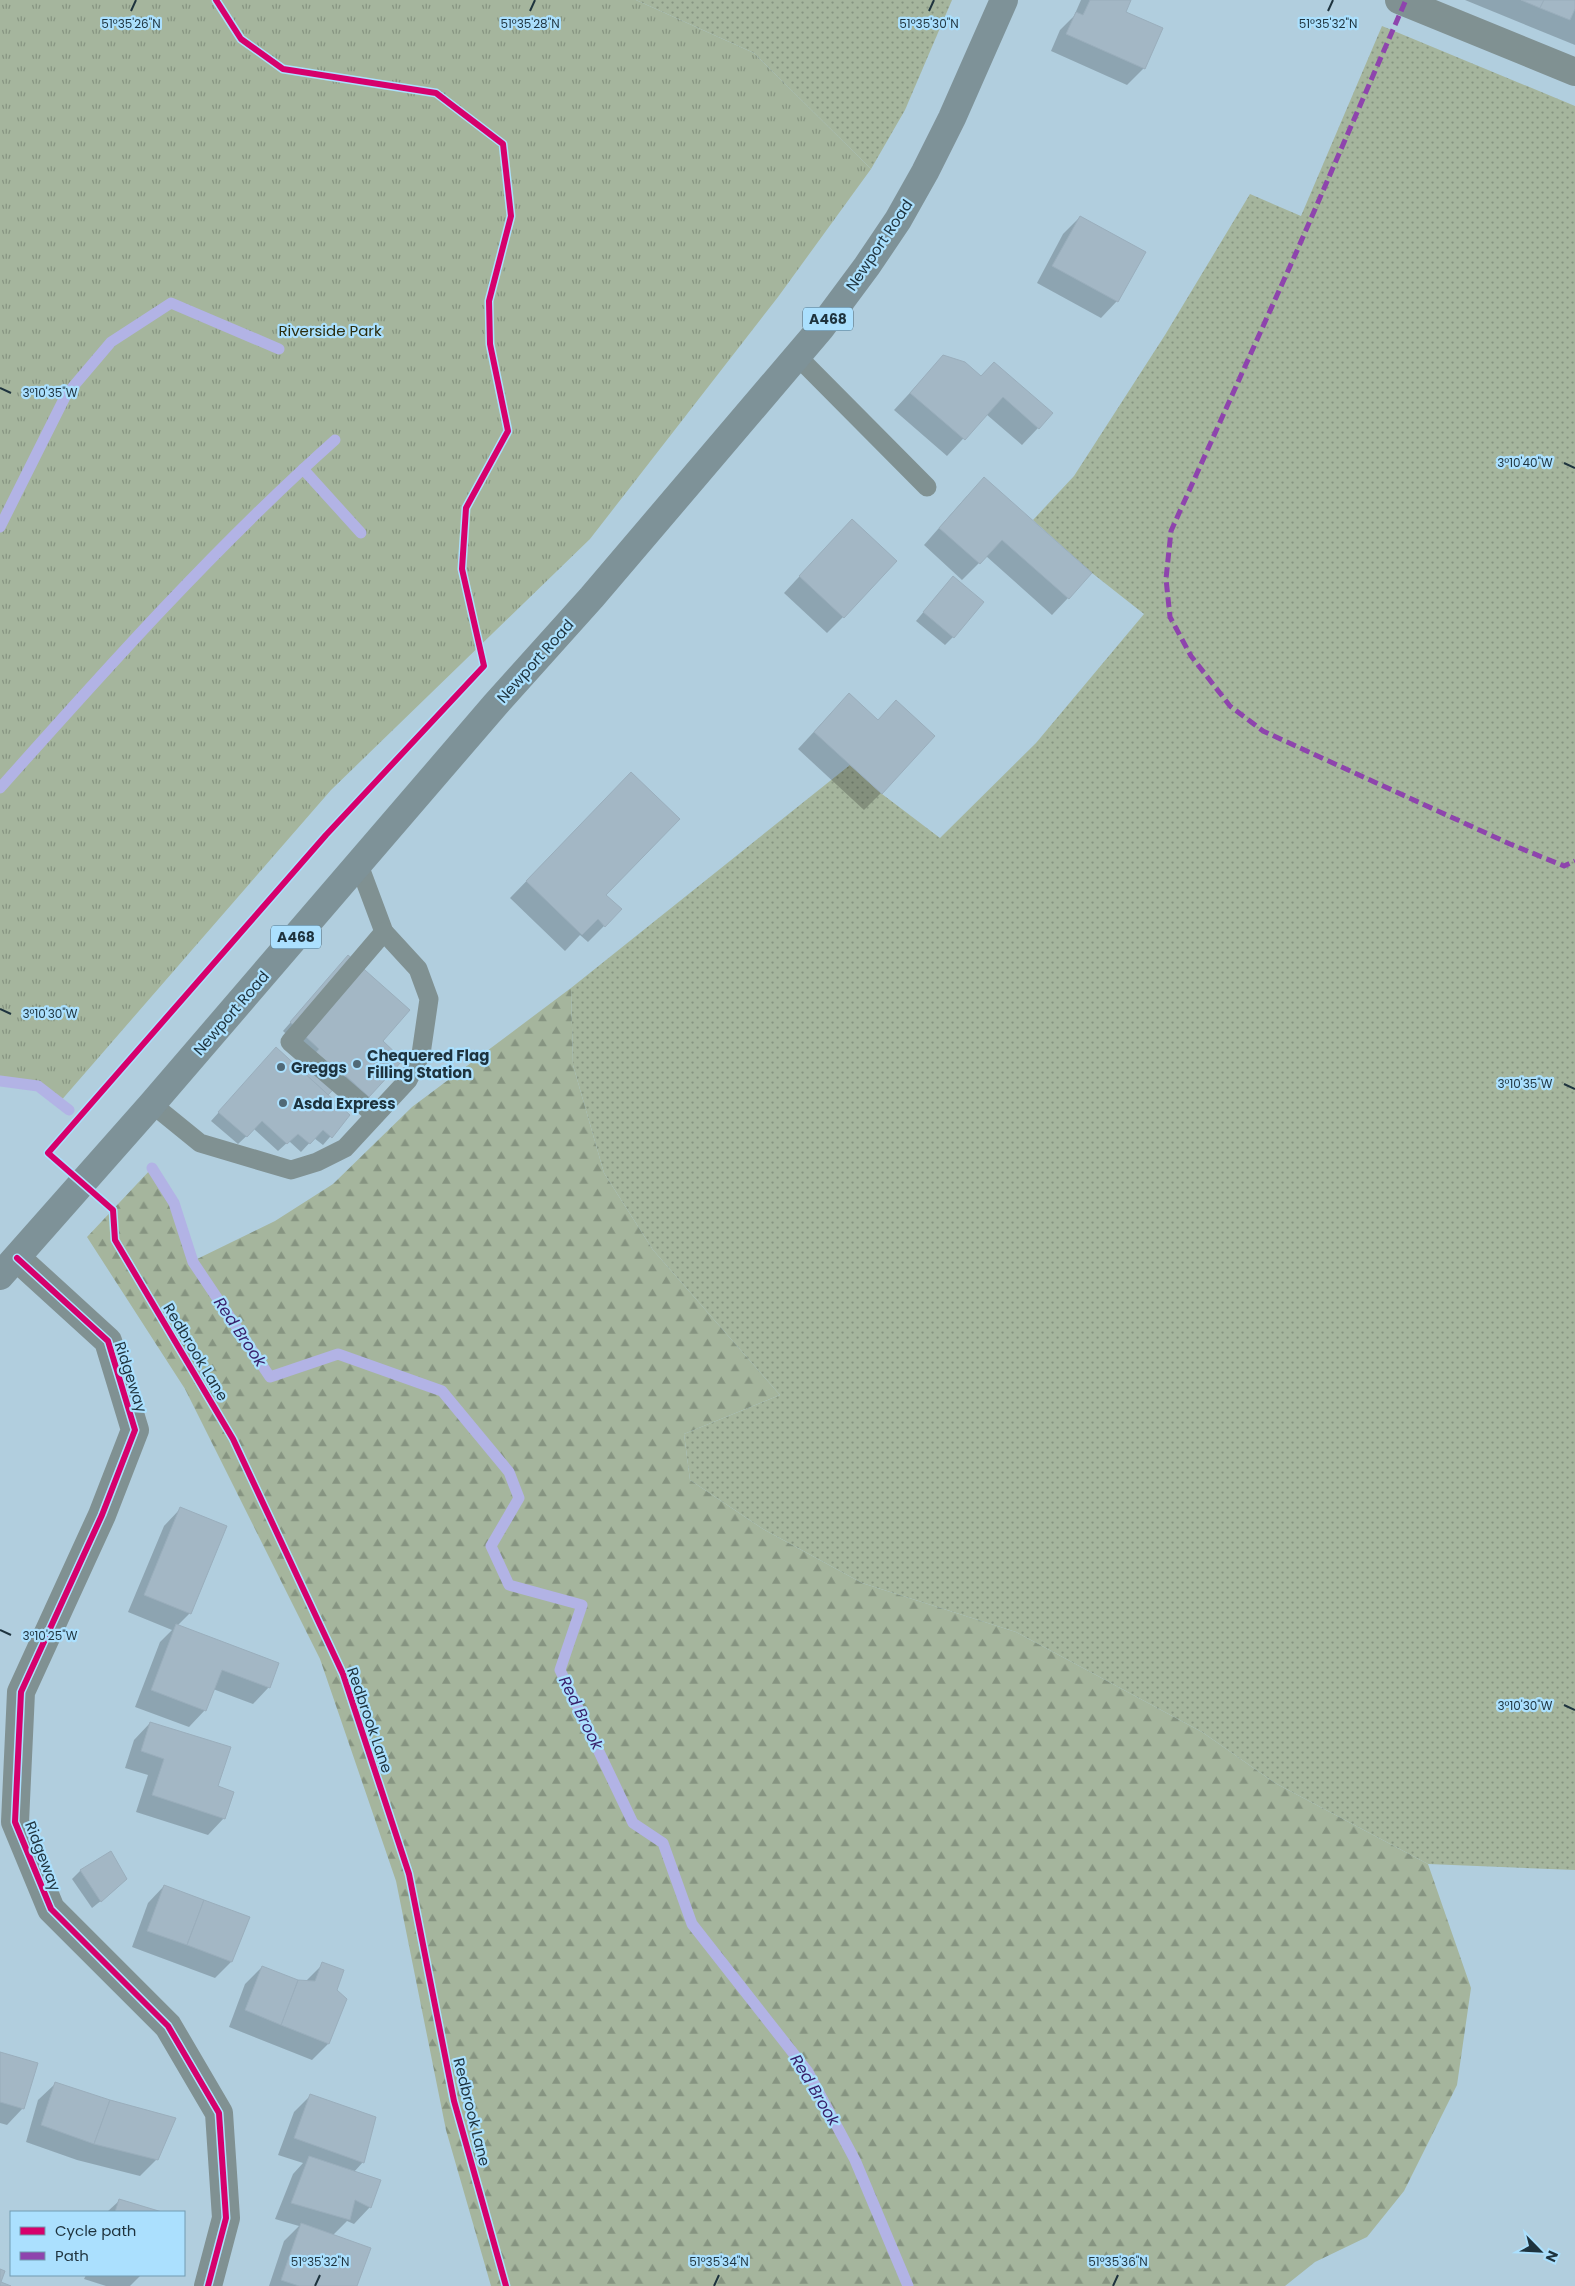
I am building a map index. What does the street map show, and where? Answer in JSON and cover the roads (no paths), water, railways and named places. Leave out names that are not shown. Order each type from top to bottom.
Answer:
[{"type":"main road","name":"Newport Road","points":[[8,1267],[152,1104],[798,357],[867,266],[921,180],[952,118],[1004,0]]},
{"type":"street","points":[[1399,0],[1575,72]]},
{"type":"street","name":"Ridgeway","points":[[8,1267],[108,1341],[135,1430],[102,1515],[21,1692],[8,1824],[51,1909],[168,2026],[219,2113],[226,2218],[208,2286]]},
{"type":"lane","points":[[798,357],[927,487]]},
{"type":"lane","points":[[152,1104],[200,1143],[291,1170],[317,1162],[345,1148],[408,1080],[421,1054],[429,999],[418,969],[384,932],[358,864]]},
{"type":"lane","points":[[375,1116],[290,1042],[384,932]]},
{"type":"waterway","points":[[0,527],[66,395],[111,342],[171,303],[279,349]]},
{"type":"waterway","points":[[0,788],[121,653],[204,565],[335,440]]},
{"type":"waterway","points":[[303,469],[361,533]]},
{"type":"waterway","name":"Red Brook","points":[[0,1081],[38,1086],[69,1110]]},
{"type":"waterway","name":"Red Brook","points":[[152,1168],[174,1203],[193,1262],[270,1377],[338,1354],[442,1391],[509,1472],[519,1498],[491,1546],[509,1585],[582,1605],[560,1670],[633,1823],[663,1843],[692,1924],[808,2072],[855,2160],[908,2286]]},
{"type":"place","name":"Chequered Flag Filling Station","points":[[357,1064]]},
{"type":"place","name":"Greggs","points":[[281,1067]]},
{"type":"place","name":"Asda Express","points":[[283,1103]]},
{"type":"park label","name":"Riverside Park","points":[[330,330]]}]
